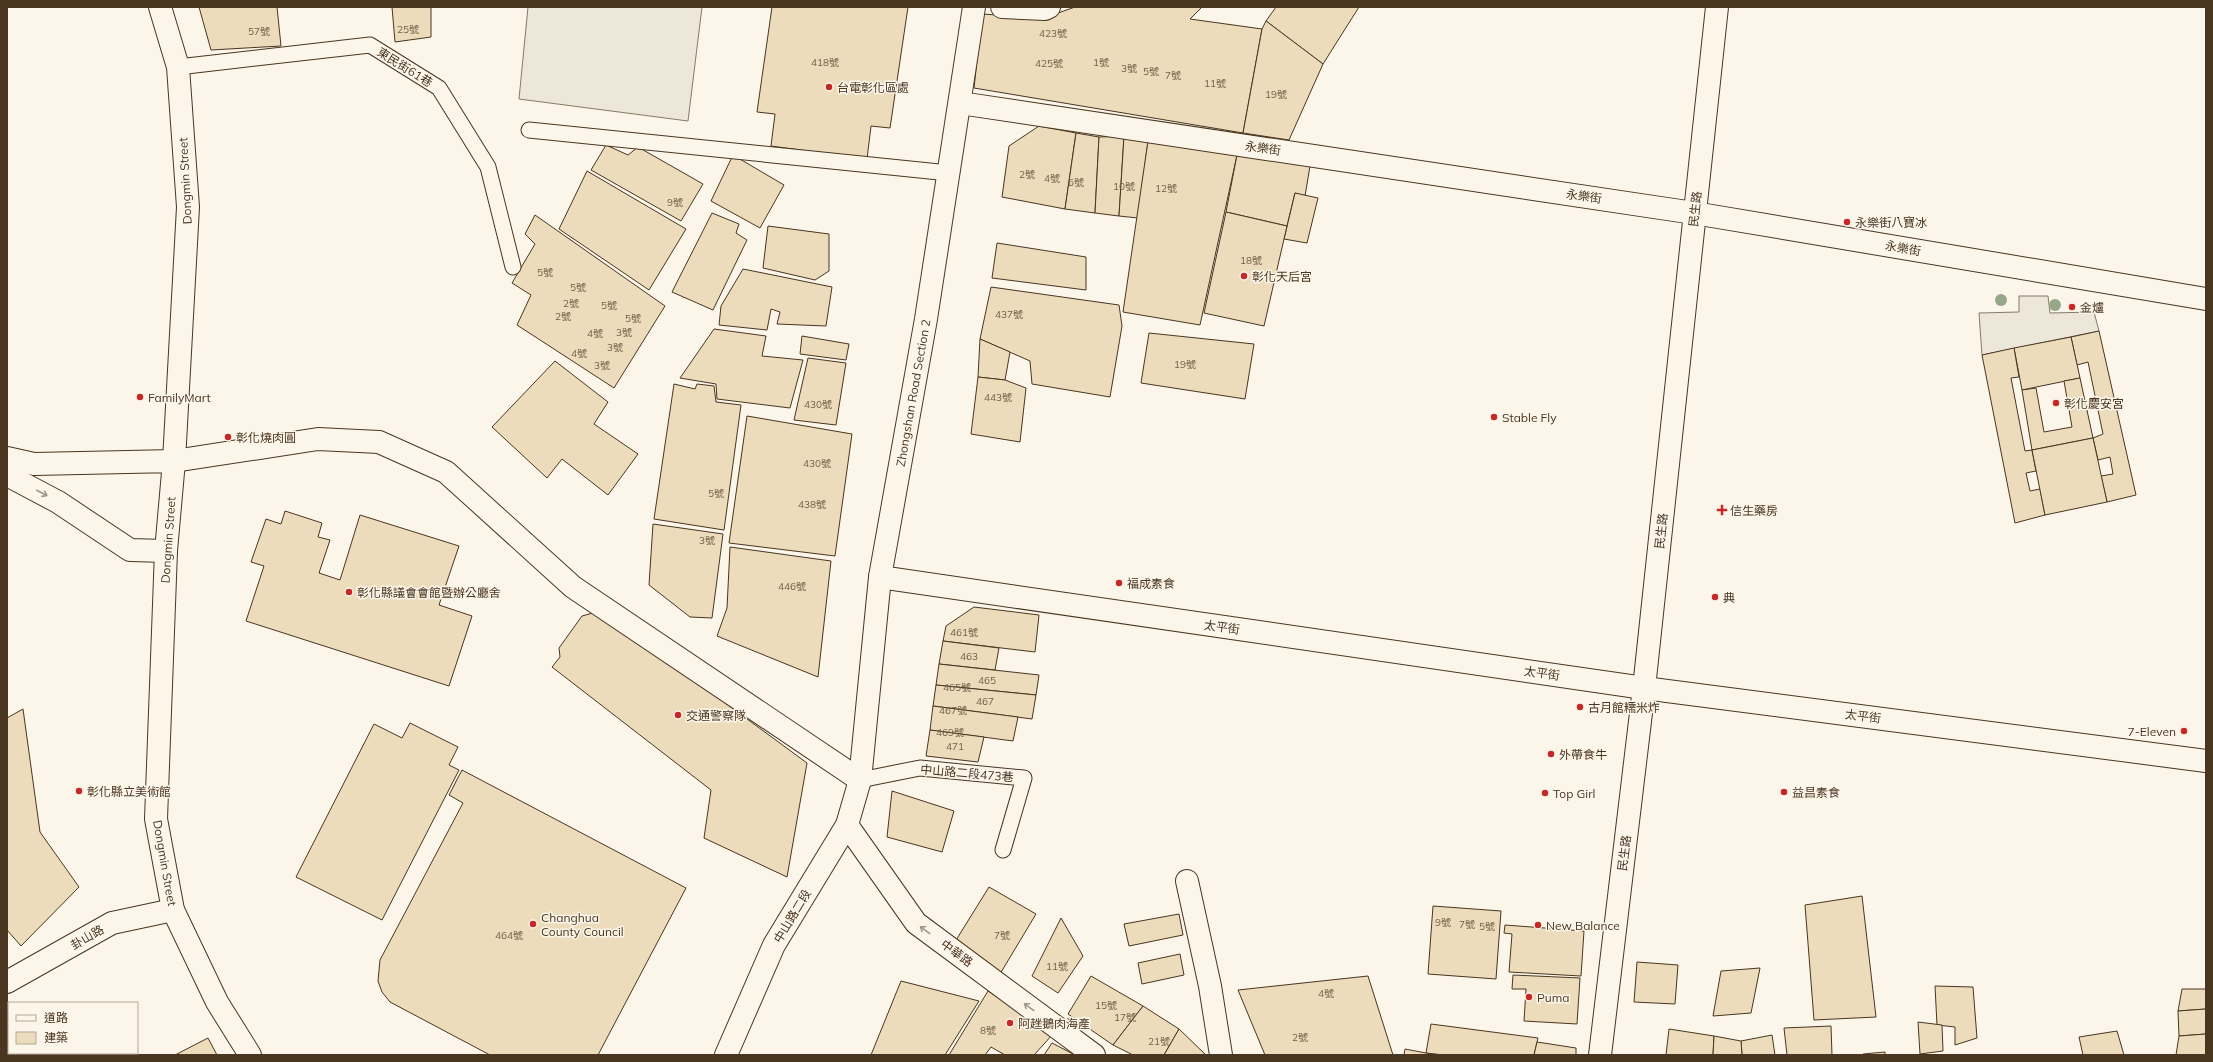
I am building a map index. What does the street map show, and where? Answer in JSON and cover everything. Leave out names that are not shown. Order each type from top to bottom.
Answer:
[{"type":"street","name":"Dongmin Street","points":[[160,7],[178,67],[188,207],[174,461],[166,551],[156,818],[173,910],[217,1002],[250,1055]]},
{"type":"street","name":"Zhongshan Road Section 2","points":[[860,780],[880,577],[926,319],[974,7]]},
{"type":"street","points":[[1002,7],[1045,9],[1049,7]]},
{"type":"street","name":"民生路","points":[[1600,1055],[1644,688],[1717,7]]},
{"type":"street","name":"永樂街","points":[[960,103],[1694,213],[2206,299]]},
{"type":"street","points":[[7,458],[34,464],[174,461],[318,439],[379,442],[446,472],[573,587],[860,780]]},
{"type":"street","points":[[7,476],[58,502],[130,550],[166,551]]},
{"type":"street","name":"太平街","points":[[880,577],[1644,688],[2206,761]]},
{"type":"street","name":"中山路二段","points":[[726,1055],[774,945],[847,825],[860,780]]},
{"type":"street","name":"中華路","points":[[847,825],[916,923],[1094,1055]]},
{"type":"street","points":[[1187,881],[1210,986],[1222,1055]]},
{"type":"street","name":"卦山路","points":[[7,982],[112,922],[173,910]]},
{"type":"lane","name":"東民街61巷","points":[[178,67],[370,45],[439,88],[488,167],[513,266]]},
{"type":"lane","points":[[529,130],[949,173]]},
{"type":"lane","name":"中山路二段473巷","points":[[860,780],[920,768],[1024,778],[1003,850]]},
{"type":"shaded area","points":[[528,7],[702,7],[688,121],[519,99]]},
{"type":"shaded area","points":[[2019,296],[2048,296],[2050,313],[2094,312],[2099,331],[1982,355],[1979,313],[2019,312]]},
{"type":"building","points":[[199,7],[277,7],[281,46],[211,50]]},
{"type":"building","points":[[392,7],[431,7],[431,37],[395,42]]},
{"type":"building","name":"台電彰化區處","points":[[772,7],[908,7],[890,128],[871,126],[867,159],[771,146],[775,114],[757,112]]},
{"type":"building","points":[[1075,7],[1202,7],[1190,19],[1262,29],[1243,133],[974,88],[982,14],[1044,18]]},
{"type":"building","points":[[1276,7],[1359,7],[1323,64],[1266,21]]},
{"type":"building","points":[[1266,21],[1323,64],[1289,140],[1243,133],[1262,29]]},
{"type":"building","points":[[1039,126],[1076,133],[1065,209],[1002,197],[1009,146]]},
{"type":"building","points":[[1076,133],[1099,137],[1095,213],[1065,209]]},
{"type":"building","points":[[1124,136],[1119,216],[1095,213],[1099,137]]},
{"type":"building","points":[[1124,136],[1148,141],[1138,218],[1119,216]]},
{"type":"building","points":[[1148,141],[1237,155],[1200,325],[1123,312]]},
{"type":"building","points":[[606,145],[628,155],[638,147],[703,184],[681,221],[591,170]]},
{"type":"building","points":[[733,155],[784,185],[760,228],[711,201]]},
{"type":"building","points":[[1237,155],[1310,166],[1305,196],[1295,193],[1287,226],[1226,212]]},
{"type":"building","points":[[587,171],[686,229],[649,290],[559,229]]},
{"type":"building","points":[[1295,193],[1318,198],[1307,243],[1284,239]]},
{"type":"building","name":"彰化天后宮","points":[[1226,212],[1287,226],[1264,326],[1204,313]]},
{"type":"building","points":[[712,213],[739,224],[736,233],[747,240],[713,310],[672,292]]},
{"type":"building","points":[[535,215],[665,306],[614,388],[517,325],[531,295],[512,283],[535,244],[525,234]]},
{"type":"building","points":[[768,226],[829,234],[829,271],[815,280],[763,268]]},
{"type":"building","points":[[997,243],[1086,257],[1086,290],[992,278]]},
{"type":"building","points":[[743,269],[832,287],[826,326],[777,324],[780,312],[771,309],[767,330],[719,325],[721,306]]},
{"type":"building","points":[[991,287],[1119,305],[1122,326],[1110,397],[1032,384],[1030,361],[980,339]]},
{"type":"building","points":[[714,329],[766,336],[762,356],[803,360],[790,408],[717,399],[716,384],[680,378]]},
{"type":"building","points":[[2099,331],[2136,495],[2107,502],[2101,476],[2113,474],[2110,457],[2098,460],[2093,438],[2103,434],[2088,362],[2077,365],[2071,337]]},
{"type":"building","points":[[1149,333],[1254,344],[1245,399],[1141,383]]},
{"type":"building","points":[[802,336],[849,344],[846,360],[800,354]]},
{"type":"building","points":[[2071,337],[2080,378],[2022,390],[2014,348]]},
{"type":"building","points":[[980,339],[1010,352],[1005,380],[978,377]]},
{"type":"building","points":[[2014,348],[2019,377],[2011,378],[2025,451],[2032,450],[2036,471],[2026,473],[2030,491],[2040,489],[2045,515],[2015,523],[1982,355]]},
{"type":"building","points":[[808,358],[846,363],[836,425],[794,420]]},
{"type":"building","points":[[555,361],[608,402],[594,424],[638,454],[608,495],[562,459],[547,478],[492,427]]},
{"type":"building","points":[[978,377],[1005,380],[1026,388],[1020,442],[971,434]]},
{"type":"building","points":[[2080,378],[2093,438],[2032,450],[2022,390],[2036,388],[2044,432],[2072,427],[2064,381]]},
{"type":"building","points":[[674,384],[695,389],[697,384],[714,386],[716,402],[741,405],[724,530],[654,519]]},
{"type":"building","points":[[747,416],[852,434],[835,556],[729,543]]},
{"type":"building","points":[[2093,438],[2107,502],[2045,515],[2032,450]]},
{"type":"building","name":"彰化縣議會會館暨辦公廳舍","points":[[285,511],[322,523],[318,537],[330,540],[319,573],[340,580],[360,515],[459,546],[439,605],[472,616],[449,686],[246,621],[264,566],[251,562],[266,519],[281,524]]},
{"type":"building","points":[[653,524],[723,534],[712,618],[690,617],[649,585]]},
{"type":"building","points":[[730,547],[831,561],[818,677],[717,636],[727,608]]},
{"type":"building","points":[[974,607],[1039,615],[1035,652],[943,641],[946,626]]},
{"type":"building","name":"交通警察隊","points":[[600,611],[807,763],[787,877],[704,838],[711,790],[552,667],[560,657],[559,648],[582,616]]},
{"type":"building","points":[[943,641],[999,648],[995,670],[939,664]]},
{"type":"building","points":[[939,664],[1039,675],[1036,695],[936,685]]},
{"type":"building","points":[[936,685],[1036,695],[1032,719],[933,706]]},
{"type":"building","points":[[933,706],[1018,717],[1013,741],[930,730]]},
{"type":"building","points":[[23,709],[40,832],[79,887],[21,946],[7,930],[7,718]]},
{"type":"building","points":[[410,723],[458,747],[449,765],[459,770],[382,920],[296,877],[374,724],[402,738]]},
{"type":"building","points":[[930,730],[984,737],[978,762],[926,756]]},
{"type":"building","name":"Changhua County Council","points":[[462,770],[686,888],[598,1055],[490,1055],[390,1002],[382,992],[378,981],[380,960],[463,803],[449,795]]},
{"type":"building","points":[[892,791],[954,811],[942,852],[887,837]]},
{"type":"building","points":[[989,887],[1036,914],[1000,974],[953,945]]},
{"type":"building","points":[[1862,896],[1876,1017],[1814,1020],[1805,905]]},
{"type":"building","points":[[1433,906],[1501,911],[1496,979],[1428,974]]},
{"type":"building","points":[[1179,914],[1183,935],[1129,946],[1124,924]]},
{"type":"building","points":[[1061,918],[1083,956],[1058,993],[1032,976]]},
{"type":"building","points":[[1505,925],[1584,931],[1581,976],[1509,972],[1512,934],[1504,933]]},
{"type":"building","points":[[1180,954],[1184,975],[1142,984],[1138,963]]},
{"type":"building","points":[[1637,962],[1678,965],[1675,1004],[1634,1002]]},
{"type":"building","points":[[1760,968],[1751,1013],[1713,1016],[1721,971]]},
{"type":"building","points":[[1513,975],[1580,978],[1577,1024],[1524,1021],[1526,989],[1512,989]]},
{"type":"building","points":[[1091,976],[1143,1006],[1113,1045],[1068,1014]]},
{"type":"building","points":[[1368,976],[1393,1055],[1265,1055],[1238,990]]},
{"type":"building","points":[[901,981],[979,1001],[945,1055],[871,1055]]},
{"type":"building","points":[[1935,986],[1973,987],[1977,1038],[1955,1045],[1955,1027],[1937,1025]]},
{"type":"building","points":[[2182,989],[2206,989],[2206,1009],[2178,1011]]},
{"type":"building","points":[[988,991],[1053,1034],[1034,1055],[1005,1055],[991,1047],[985,1055],[949,1055]]},
{"type":"building","points":[[1143,1006],[1179,1029],[1164,1055],[1133,1055],[1113,1045]]},
{"type":"building","points":[[2206,1009],[2206,1034],[2179,1036],[2178,1011]]},
{"type":"building","points":[[1918,1022],[1942,1025],[1943,1051],[1920,1054]]},
{"type":"building","points":[[1431,1024],[1538,1038],[1534,1055],[1444,1055],[1426,1053]]},
{"type":"building","points":[[1831,1026],[1832,1055],[1787,1055],[1784,1028]]},
{"type":"building","points":[[1179,1029],[1206,1055],[1164,1055]]},
{"type":"building","points":[[1669,1029],[1714,1036],[1713,1055],[1666,1055]]},
{"type":"building","points":[[2117,1031],[2124,1055],[2083,1055],[2079,1037]]},
{"type":"building","points":[[2206,1034],[2206,1055],[2176,1055],[2179,1036]]},
{"type":"building","points":[[1772,1035],[1775,1055],[1742,1055],[1741,1041]]},
{"type":"building","points":[[1714,1036],[1741,1041],[1742,1055],[1713,1055]]},
{"type":"building","points":[[208,1038],[217,1055],[175,1055]]},
{"type":"building","points":[[1537,1042],[1576,1048],[1576,1055],[1534,1055]]},
{"type":"building","points":[[1052,1043],[1075,1055],[1044,1055]]},
{"type":"building","points":[[1405,1049],[1426,1053],[1437,1055],[1404,1055]]},
{"type":"building","points":[[1885,1052],[1885,1055],[1863,1055],[1863,1054]]},
{"type":"place","name":"台電彰化區處","points":[[829,87]]},
{"type":"place","name":"永樂街八寶冰","points":[[1847,222]]},
{"type":"place","name":"彰化天后宮","points":[[1244,276]]},
{"type":"place","name":"金爐","points":[[2072,307]]},
{"type":"place","name":"FamilyMart","points":[[140,397]]},
{"type":"place","name":"彰化慶安宮","points":[[2056,403]]},
{"type":"place","name":"Stable Fly","points":[[1494,417]]},
{"type":"place","name":"彰化燒肉圓","points":[[228,437]]},
{"type":"place","name":"信生藥房","points":[[1722,510]]},
{"type":"place","name":"福成素食","points":[[1119,583]]},
{"type":"place","name":"彰化縣議會會館暨辦公廳舍","points":[[349,592]]},
{"type":"place","name":"典","points":[[1715,597]]},
{"type":"place","name":"古月館糯米炸","points":[[1580,707]]},
{"type":"place","name":"交通警察隊","points":[[678,715]]},
{"type":"place","name":"7-Eleven","points":[[2184,731]]},
{"type":"place","name":"外帶食牛","points":[[1551,754]]},
{"type":"place","name":"彰化縣立美術館","points":[[79,791]]},
{"type":"place","name":"益昌素食","points":[[1784,792]]},
{"type":"place","name":"Top Girl","points":[[1545,793]]},
{"type":"place","name":"Changhua County Council","points":[[533,924]]},
{"type":"place","name":"New Balance","points":[[1538,925]]},
{"type":"place","name":"Puma","points":[[1529,997]]},
{"type":"place","name":"阿趖鵝肉海產","points":[[1010,1023]]}]
